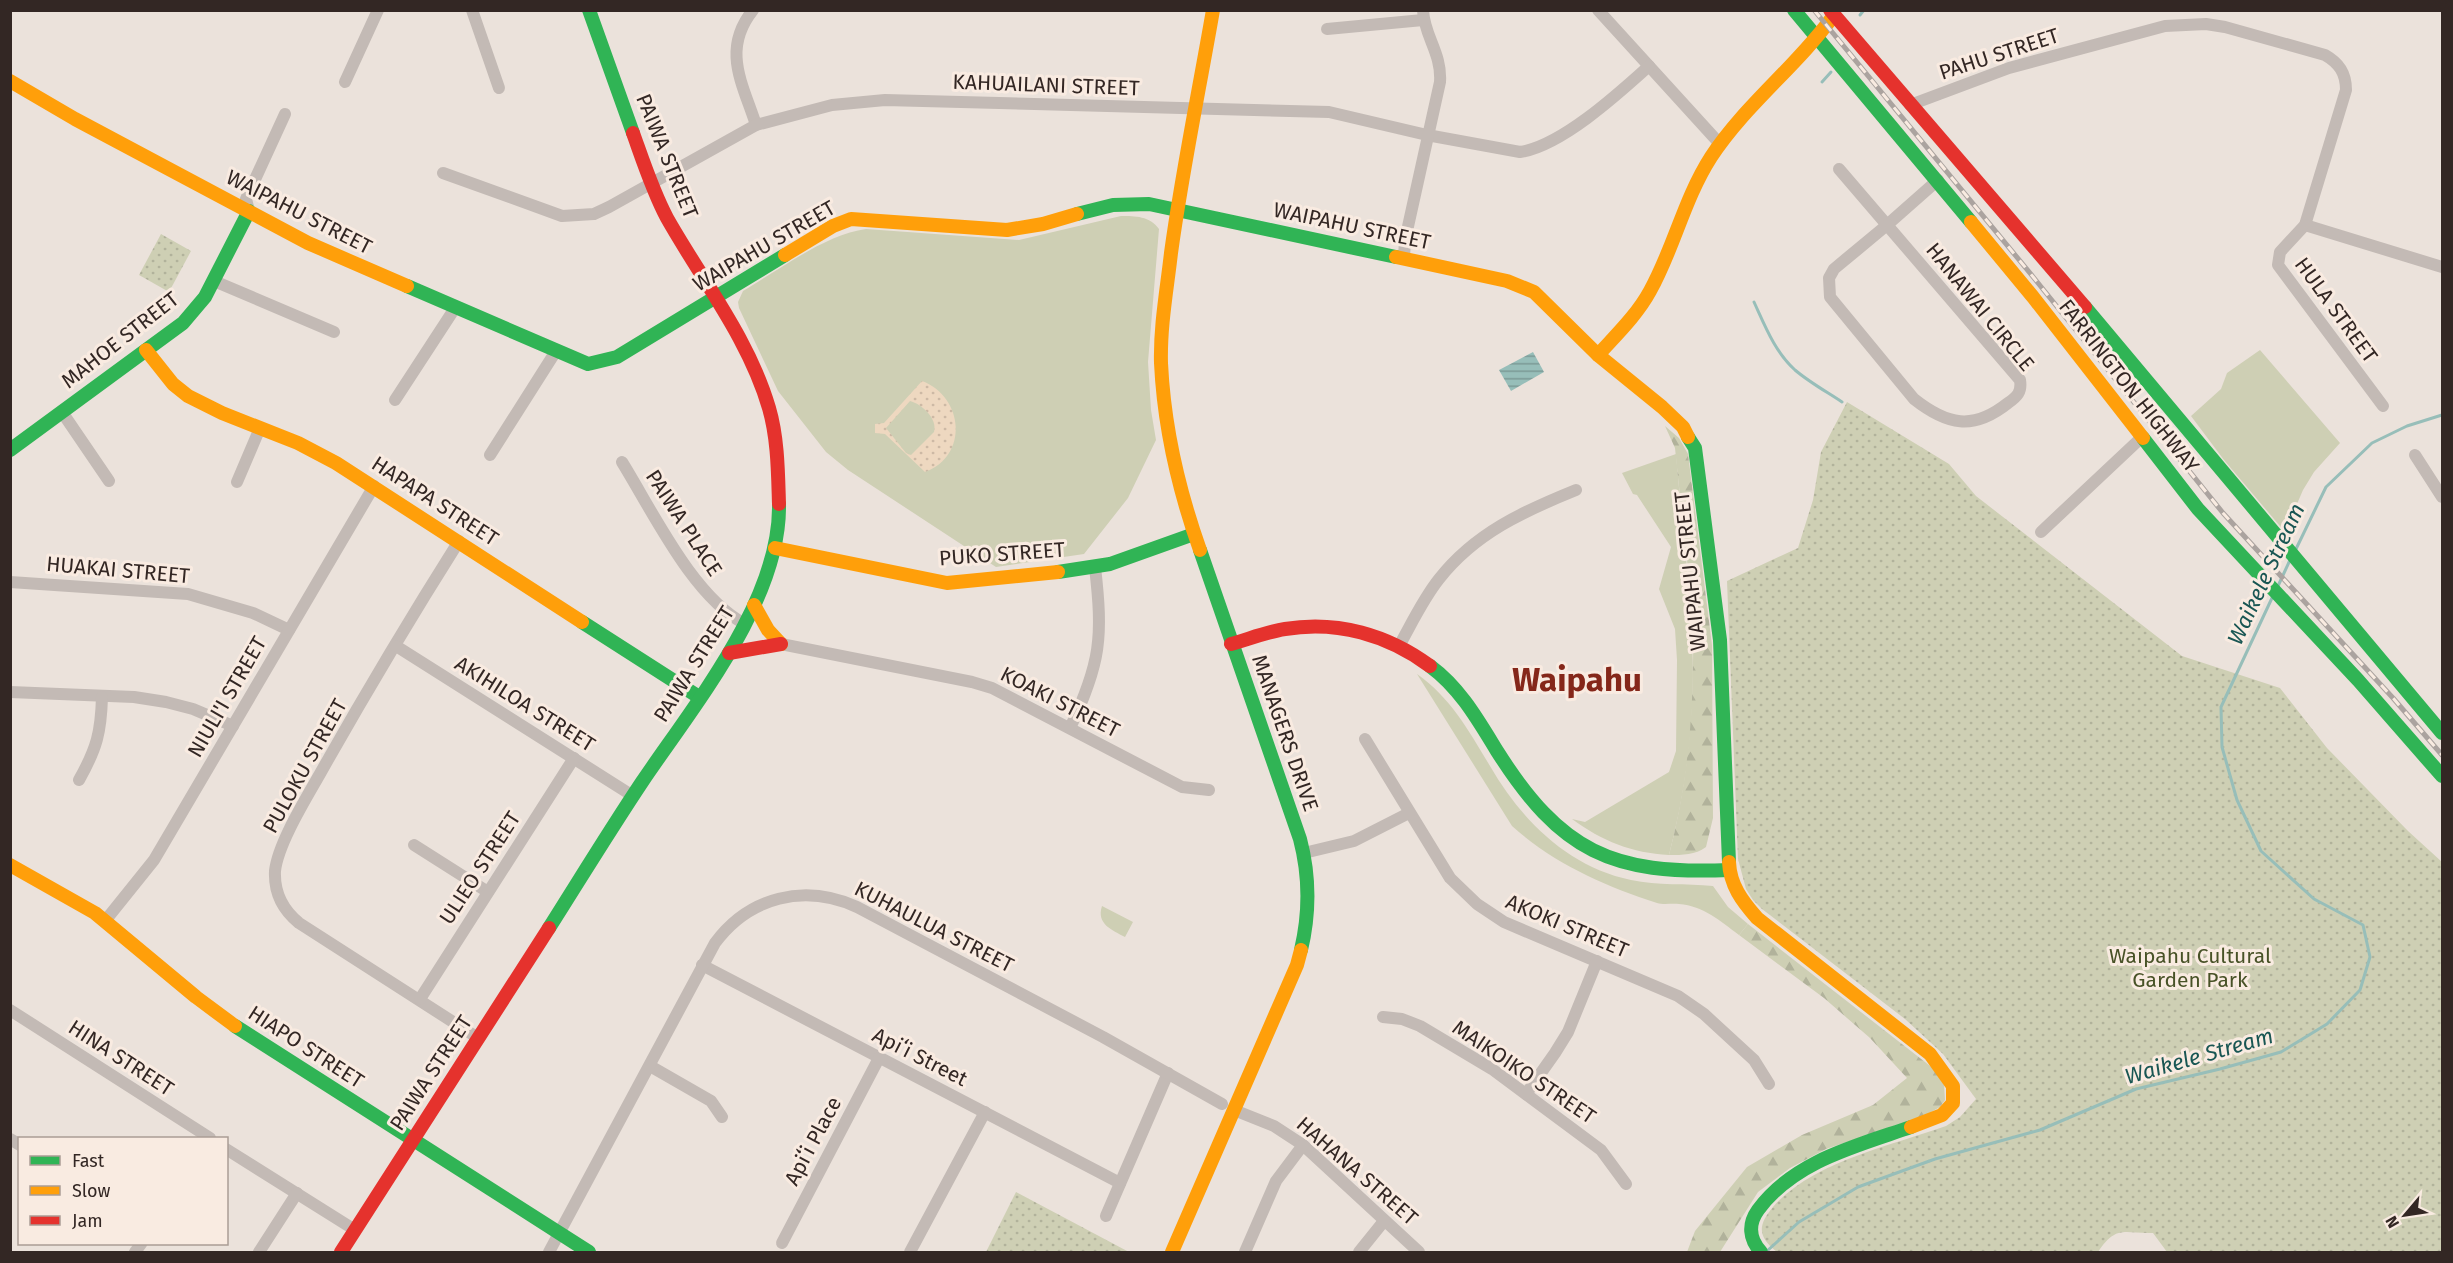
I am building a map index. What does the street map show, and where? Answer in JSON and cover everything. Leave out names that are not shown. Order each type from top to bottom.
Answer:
[{"type":"street","points":[[345,82],[378,10]]},
{"type":"street","points":[[472,10],[499,88]]},
{"type":"street","name":"PAIWA STREET","points":[[341,1252],[633,796],[729,653],[746,624],[775,548],[779,488],[770,411],[754,366],[715,297],[684,250],[651,184],[589,10]]},
{"type":"street","points":[[753,10],[739,31],[735,52],[740,78],[756,125]]},
{"type":"street","name":"MANAGERS DRIVE","points":[[1172,1252],[1228,1107],[1297,965],[1305,941],[1310,897],[1304,853],[1194,534],[1174,459],[1162,391],[1162,329],[1178,210],[1213,10]]},
{"type":"street","points":[[1598,10],[1720,144]]},
{"type":"street","name":"FARRINGTON HIGHWAY","points":[[1794,10],[1938,180],[2033,297],[2198,509],[2442,776]]},
{"type":"street","points":[[1598,355],[1644,302],[1694,188],[1720,144],[1818,38],[1834,12]]},
{"type":"street","name":"FARRINGTON HIGHWAY","points":[[1834,12],[1910,105],[2320,584],[2442,733]]},
{"type":"street","points":[[1327,29],[1423,15],[1439,60],[1441,70],[1404,258]]},
{"type":"street","name":"PAHU STREET","points":[[1910,105],[2009,68],[2165,26],[2186,23],[2225,27],[2325,55],[2335,61],[2341,69]]},
{"type":"street","name":"KAHUAILANI STREET","points":[[443,173],[562,216],[594,214],[756,125],[832,105],[876,100],[1329,112],[1505,151],[1533,150],[1560,137],[1649,66]]},
{"type":"street","name":"HULA STREET","points":[[2341,69],[2346,79],[2346,90],[2305,225],[2280,252],[2278,265],[2383,406]]},
{"type":"street","name":"WAIPAHU STREET","points":[[10,81],[75,119],[322,250],[588,364],[610,360],[833,226],[851,219],[1007,230],[1027,228],[1120,203],[1149,204],[1404,258],[1522,285],[1534,292],[1598,355],[1683,427],[1695,448],[1720,640],[1729,870],[1738,896],[1757,918],[1930,1054],[1948,1077],[1954,1095],[1953,1103],[1942,1115],[1832,1155],[1808,1166],[1783,1184],[1762,1204],[1752,1221],[1751,1238],[1760,1252]]},
{"type":"street","points":[[249,211],[246,199],[285,114]]},
{"type":"street","name":"HANAWAI CIRCLE","points":[[1839,169],[1887,225],[2020,381],[2022,388],[2018,395],[1983,419],[1973,422],[1950,420],[1927,409],[1914,399],[1830,297],[1829,278],[1834,269],[1887,225],[1938,180]]},
{"type":"street","name":"MAHOE STREET","points":[[10,450],[183,323],[194,312],[214,281],[249,211]]},
{"type":"street","points":[[2305,225],[2442,267]]},
{"type":"street","points":[[214,281],[334,332]]},
{"type":"street","points":[[395,400],[455,308]]},
{"type":"street","name":"HAPAPA STREET","points":[[146,350],[173,384],[188,396],[298,443],[336,463],[699,697]]},
{"type":"street","points":[[490,455],[556,351]]},
{"type":"street","points":[[62,412],[109,481]]},
{"type":"street","points":[[237,482],[260,428]]},
{"type":"street","points":[[2041,532],[2141,438]]},
{"type":"street","points":[[2415,455],[2442,497]]},
{"type":"street","name":"PAIWA PLACE","points":[[622,462],[702,588],[727,614],[746,624]]},
{"type":"street","name":"NIULI'I STREET","points":[[105,921],[154,860],[374,486]]},
{"type":"street","points":[[1399,646],[1438,579],[1467,549],[1510,518],[1576,490]]},
{"type":"street","name":"PUKO STREET","points":[[775,548],[947,583],[1040,575],[1095,567],[1129,558],[1194,534]]},
{"type":"street","name":"PULOKU STREET","points":[[459,541],[306,799],[278,860],[275,880],[281,902],[290,916],[478,1038]]},
{"type":"street","points":[[1070,728],[1089,685],[1098,651],[1101,617],[1095,567]]},
{"type":"street","name":"HUAKAI STREET","points":[[10,582],[188,594],[253,613],[289,630]]},
{"type":"street","points":[[754,605],[768,630],[781,644]]},
{"type":"street","points":[[1232,644],[1286,628],[1322,626],[1362,632],[1399,646],[1439,672],[1457,690],[1528,797],[1550,822],[1568,836],[1592,851],[1635,866],[1668,871],[1729,870]]},
{"type":"street","points":[[729,653],[781,644]]},
{"type":"street","name":"KOAKI STREET","points":[[781,644],[972,682],[1012,696],[1182,787],[1209,790]]},
{"type":"street","name":"AKIHILOA STREET","points":[[396,646],[633,796]]},
{"type":"street","points":[[10,692],[134,697],[193,709],[233,726]]},
{"type":"street","points":[[79,780],[94,753],[101,727],[102,697]]},
{"type":"street","name":"AKOKI STREET","points":[[1365,739],[1450,878],[1477,904],[1504,922],[1656,985],[1691,1004],[1754,1060],[1769,1084]]},
{"type":"street","name":"ULIEO STREET","points":[[420,999],[574,758]]},
{"type":"street","points":[[1304,853],[1354,841],[1409,813]]},
{"type":"street","points":[[414,845],[488,892]]},
{"type":"street","name":"HIAPO STREET","points":[[10,865],[65,895],[105,921],[207,1007],[589,1252]]},
{"type":"street","name":"KUHAULUA STREET","points":[[549,1252],[702,965],[721,934],[753,908],[774,899],[792,895],[809,894],[830,897],[857,907],[1168,1072],[1228,1107]]},
{"type":"street","points":[[1526,1094],[1568,1032],[1597,961]]},
{"type":"street","name":"Apiʻi Street","points":[[702,965],[1120,1183]]},
{"type":"street","name":"HINA STREET","points":[[10,1010],[207,1137]]},
{"type":"street","name":"MAIKOIKO STREET","points":[[1383,1017],[1402,1019],[1420,1026],[1492,1069],[1601,1150],[1626,1184]]},
{"type":"street","name":"Apiʻi Place","points":[[782,1243],[879,1058]]},
{"type":"street","points":[[650,1066],[711,1101],[722,1117]]},
{"type":"street","points":[[1106,1216],[1168,1072]]},
{"type":"street","name":"HAHANA STREET","points":[[1228,1107],[1274,1126],[1304,1145],[1419,1252]]},
{"type":"street","points":[[910,1252],[985,1112]]},
{"type":"street","points":[[1245,1252],[1276,1181],[1304,1145]]},
{"type":"street","points":[[228,1150],[355,1230]]},
{"type":"street","points":[[259,1252],[297,1193]]},
{"type":"street","points":[[1359,1252],[1384,1221]]},
{"type":"green space","points":[[1121,216],[1147,219],[1159,229],[1148,362],[1151,410],[1156,440],[1128,498],[1084,554],[996,567],[848,470],[826,452],[778,391],[739,308],[738,302],[743,291],[819,245],[851,232],[866,229],[1019,240]]},
{"type":"green space","points":[[161,234],[191,251],[169,292],[139,275]]},
{"type":"green space","points":[[2260,350],[2340,443],[2314,472],[2303,490],[2285,532],[2224,460],[2191,416],[2221,389],[2227,373]]},
{"type":"green space","name":"Waipahu Cultural Garden Park","points":[[1847,402],[1949,464],[1976,496],[2182,656],[2280,688],[2327,748],[2408,831],[2442,862],[2442,1252],[2167,1252],[2153,1233],[2128,1232],[2111,1237],[2098,1252],[1777,1252],[1766,1241],[1762,1231],[1764,1220],[1789,1191],[1809,1178],[1853,1157],[1946,1126],[1960,1117],[1976,1099],[1943,1054],[1905,1019],[1753,900],[1746,889],[1738,859],[1727,581],[1798,548],[1813,500],[1821,452]]},
{"type":"green space","points":[[1665,426],[1679,438],[1688,454],[1712,645],[1713,818],[1706,847],[1693,853],[1679,855],[1669,855],[1688,750],[1693,643],[1675,448]]},
{"type":"green space","points":[[1676,454],[1691,618],[1693,696],[1689,749],[1681,803],[1669,855],[1630,849],[1606,840],[1572,819],[1585,822],[1669,772],[1676,751],[1675,629],[1659,589],[1671,547],[1637,495],[1633,494],[1622,473]]},
{"type":"green space","points":[[1417,674],[1450,704],[1516,805],[1549,838],[1567,852],[1608,874],[1631,880],[1713,886],[1728,907],[1748,924],[1739,935],[1711,915],[1696,908],[1688,905],[1657,903],[1618,889],[1562,862],[1528,839],[1512,826]]},
{"type":"green space","points":[[1102,906],[1133,922],[1125,937],[1110,929],[1103,922]]},
{"type":"green space","points":[[1748,924],[1934,1069],[1944,1085],[1945,1100],[1940,1107],[1924,1116],[1826,1149],[1790,1168],[1758,1192],[1720,1252],[1687,1252],[1695,1231],[1747,1167],[1802,1135],[1873,1105],[1907,1078],[1870,1038],[1824,998],[1739,935]]},
{"type":"green space","points":[[1016,1192],[1129,1252],[986,1252]]},
{"type":"sand","points":[[922,381],[936,389],[946,400],[953,413],[956,426],[949,453],[939,464],[925,472],[885,434],[875,433],[875,424],[884,423]],"holes":[[[910,401],[928,413],[935,427],[934,432],[911,455],[906,453],[886,428]]]},
{"type":"water","points":[[1533,352],[1544,372],[1511,391],[1499,370]]},
{"type":"waterway","points":[[1860,15],[1864,10]]},
{"type":"waterway","points":[[1822,82],[1831,72]]},
{"type":"waterway","points":[[1754,302],[1771,338],[1788,363],[1806,379],[1842,402]]},
{"type":"waterway","name":"Waikele Stream","points":[[2296,549],[2326,487],[2372,443],[2407,426],[2442,415]]},
{"type":"waterway","name":"Waikele Stream","points":[[2278,586],[2290,560]]},
{"type":"waterway","name":"Waikele Stream","points":[[1767,1251],[1799,1222],[1858,1187],[1935,1159],[2040,1130],[2136,1089],[2281,1052],[2327,1024],[2360,990],[2370,957],[2363,925],[2314,899],[2261,851],[2237,800],[2222,747],[2221,707],[2272,598]]},
{"type":"railway","points":[[1814,10],[2223,513],[2393,698],[2442,755]]},
{"type":"traffic: fast","points":[[589,10],[633,133]]},
{"type":"traffic: fast","points":[[1794,10],[1971,222]]},
{"type":"traffic: fast","points":[[1077,214],[1113,205],[1149,204],[1396,257]]},
{"type":"traffic: fast","points":[[10,450],[183,323],[205,297],[249,211]]},
{"type":"traffic: fast","points":[[407,286],[588,364],[617,357],[785,255]]},
{"type":"traffic: fast","points":[[2085,307],[2442,733]]},
{"type":"traffic: fast","points":[[1688,437],[1695,448],[1720,640],[1729,862]]},
{"type":"traffic: fast","points":[[2143,438],[2198,509],[2358,680],[2442,776]]},
{"type":"traffic: fast","points":[[549,928],[630,800],[709,686],[731,650],[766,577],[776,540],[779,504]]},
{"type":"traffic: fast","points":[[1058,572],[1110,564],[1194,534]]},
{"type":"traffic: fast","points":[[1200,550],[1300,839],[1306,867],[1308,894],[1301,950]]},
{"type":"traffic: fast","points":[[582,622],[699,697]]},
{"type":"traffic: fast","points":[[1430,666],[1468,705],[1521,785],[1544,813],[1568,834],[1593,850],[1621,861],[1652,868],[1729,870]]},
{"type":"traffic: fast","points":[[235,1026],[589,1252]]},
{"type":"traffic: fast","points":[[1761,1252],[1754,1242],[1751,1231],[1755,1215],[1773,1193],[1789,1179],[1827,1157],[1911,1127]]},
{"type":"traffic: slow","points":[[1200,550],[1185,505],[1169,434],[1161,349],[1175,223],[1213,10]]},
{"type":"traffic: slow","points":[[1598,355],[1633,317],[1645,300],[1666,258],[1693,190],[1711,157],[1739,120],[1804,51],[1834,15]]},
{"type":"traffic: slow","points":[[10,81],[75,119],[308,243],[407,286]]},
{"type":"traffic: slow","points":[[785,255],[833,226],[851,219],[1007,230],[1043,224],[1077,214]]},
{"type":"traffic: slow","points":[[1971,222],[2143,438]]},
{"type":"traffic: slow","points":[[1396,257],[1507,281],[1534,292],[1598,355],[1662,407],[1683,427],[1688,437]]},
{"type":"traffic: slow","points":[[146,350],[173,384],[188,396],[222,413],[298,443],[336,463],[582,622]]},
{"type":"traffic: slow","points":[[775,548],[947,583],[1058,572]]},
{"type":"traffic: slow","points":[[754,605],[768,630],[781,644]]},
{"type":"traffic: slow","points":[[1729,862],[1738,892],[1757,918],[1930,1054],[1953,1086],[1953,1103],[1942,1115],[1911,1127]]},
{"type":"traffic: slow","points":[[10,865],[95,913],[196,997],[235,1026]]},
{"type":"traffic: slow","points":[[1172,1252],[1297,965],[1301,950]]},
{"type":"traffic: jam","points":[[1830,10],[2085,307]]},
{"type":"traffic: jam","points":[[633,133],[667,218],[724,310],[750,358],[760,383],[774,432],[779,504]]},
{"type":"traffic: jam","points":[[1231,644],[1285,629],[1304,627],[1343,629],[1379,638],[1414,655],[1430,666]]},
{"type":"traffic: jam","points":[[729,653],[781,644]]},
{"type":"traffic: jam","points":[[341,1252],[549,928]]},
{"type":"district","name":"Waipahu","points":[[1577,680]]}]
